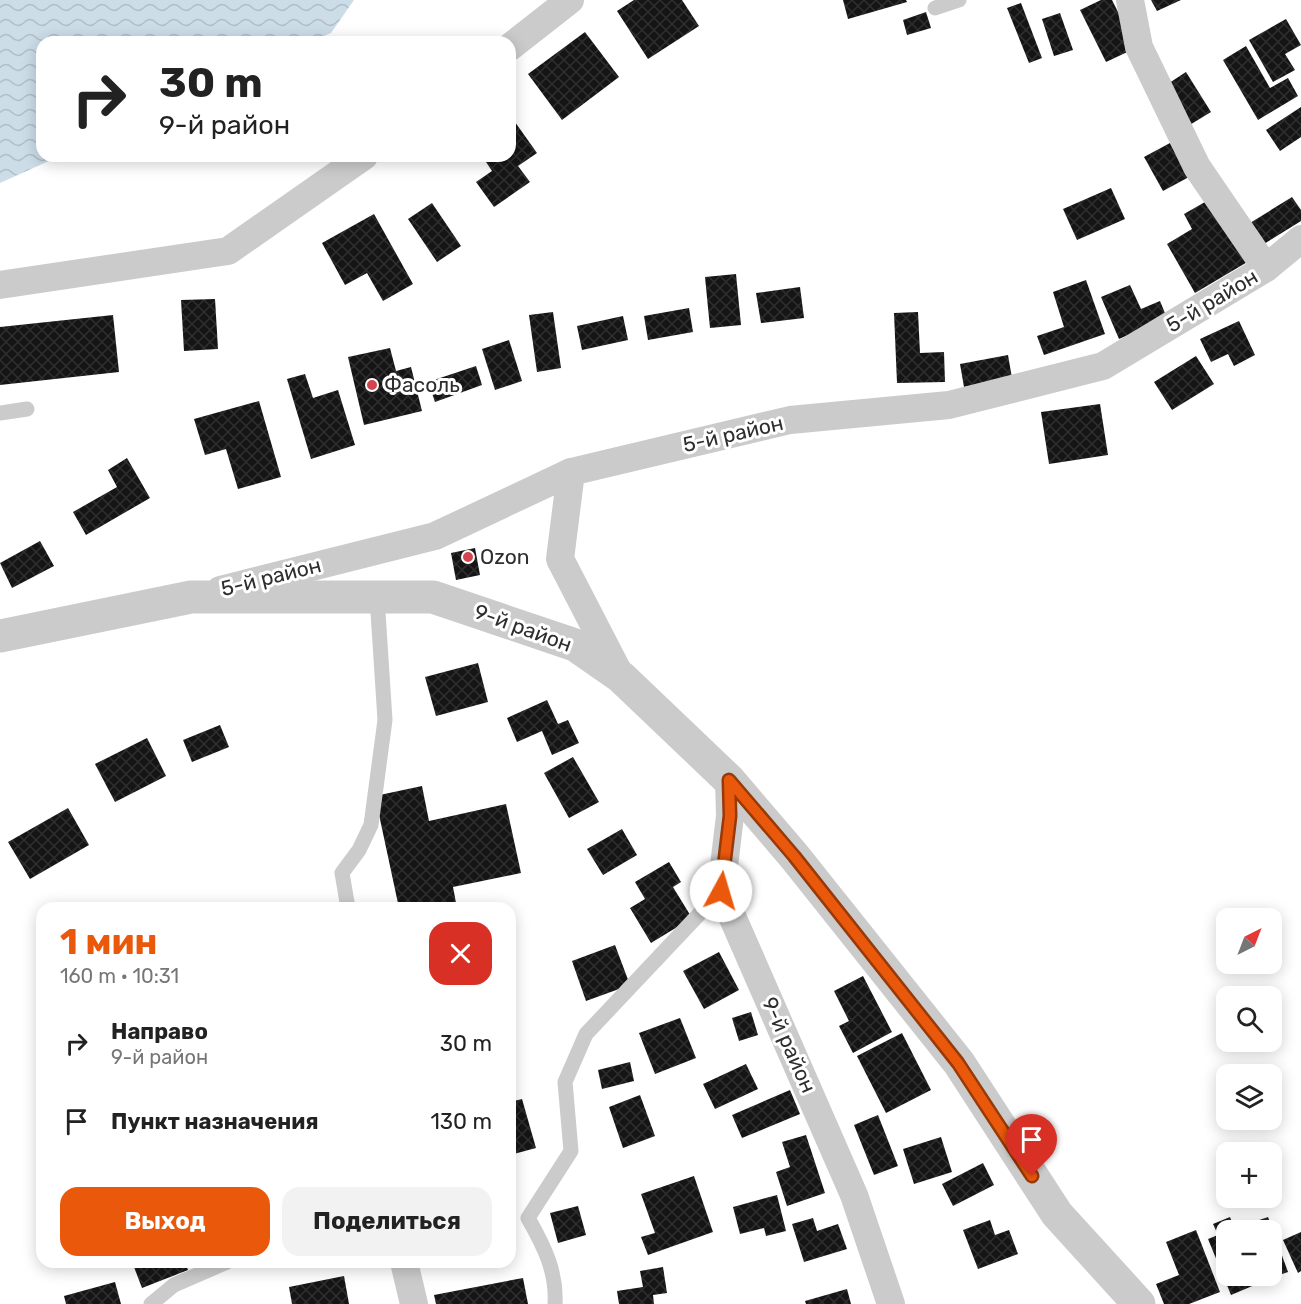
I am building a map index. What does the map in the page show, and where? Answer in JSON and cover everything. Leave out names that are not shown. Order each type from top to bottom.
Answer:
[{"type":"street","points":[[516,42],[570,0]]},
{"type":"street","name":"5-й район","points":[[1130,0],[1139,48],[1197,167],[1266,268]]},
{"type":"street","points":[[0,285],[228,251],[355,162]]},
{"type":"street","name":"5-й район","points":[[0,636],[192,597],[435,536],[571,472],[790,420],[949,405],[1103,366],[1266,268],[1301,239]]},
{"type":"street","points":[[571,472],[560,559],[621,676]]},
{"type":"street","name":"5-й район","points":[[192,597],[377,597]]},
{"type":"street","name":"9-й район","points":[[377,597],[433,597],[575,645],[621,676],[729,780],[794,856],[958,1063],[1057,1214],[1139,1304]]},
{"type":"street","points":[[721,891],[730,816],[729,780]]},
{"type":"street","name":"9-й район","points":[[721,891],[854,1195],[891,1304]]},
{"type":"street","points":[[405,1268],[414,1304]]},
{"type":"lane","points":[[935,8],[958,0]]},
{"type":"lane","points":[[0,413],[27,410]]},
{"type":"lane","points":[[347,902],[342,873],[359,850],[371,825],[385,720],[377,597]]},
{"type":"lane","points":[[555,1304],[556,1282],[541,1241],[528,1218],[571,1151],[565,1082],[586,1034],[721,891]]},
{"type":"lane","points":[[151,1304],[174,1285],[213,1268]]},
{"type":"water","points":[[0,0],[354,0],[331,33],[324,36],[36,36],[36,162],[47,162],[0,183]]},
{"type":"building","points":[[634,0],[682,0],[699,26],[648,59],[617,11]]},
{"type":"building","points":[[843,0],[906,0],[907,2],[848,19]]},
{"type":"building","points":[[1101,0],[1112,0],[1136,48],[1106,62],[1080,10]]},
{"type":"building","points":[[1151,0],[1181,0],[1157,11]]},
{"type":"building","points":[[1021,3],[1042,58],[1029,63],[1007,8]]},
{"type":"building","points":[[926,12],[931,28],[907,35],[903,20]]},
{"type":"building","points":[[1060,13],[1073,50],[1054,56],[1042,19]]},
{"type":"building","points":[[1286,19],[1301,45],[1285,54],[1295,70],[1273,82],[1249,40]]},
{"type":"building","points":[[585,32],[619,77],[562,120],[528,74]]},
{"type":"building","points":[[1246,46],[1270,88],[1288,78],[1298,96],[1258,120],[1223,60]]},
{"type":"building","points":[[1186,72],[1211,112],[1188,126],[1163,87]]},
{"type":"building","points":[[1301,107],[1301,137],[1280,151],[1266,130]]},
{"type":"building","points":[[516,123],[537,153],[518,166],[530,182],[494,207],[476,182],[492,171],[486,162],[516,162]]},
{"type":"building","points":[[1170,143],[1189,177],[1163,191],[1144,157]]},
{"type":"building","points":[[1111,188],[1125,219],[1077,240],[1063,209]]},
{"type":"building","points":[[1292,197],[1301,210],[1301,221],[1264,244],[1250,223]]},
{"type":"building","points":[[1212,198],[1249,261],[1195,293],[1167,244],[1192,229],[1184,214]]},
{"type":"building","points":[[432,203],[461,246],[437,262],[408,219]]},
{"type":"building","points":[[374,214],[413,284],[383,301],[367,273],[345,285],[322,243]]},
{"type":"building","points":[[736,274],[741,325],[710,328],[705,277]]},
{"type":"building","points":[[1086,280],[1105,334],[1044,355],[1037,336],[1064,327],[1053,292]]},
{"type":"building","points":[[1130,285],[1141,309],[1160,301],[1167,318],[1119,339],[1101,297]]},
{"type":"building","points":[[800,287],[804,318],[761,323],[756,293]]},
{"type":"building","points":[[215,299],[218,349],[184,351],[181,300]]},
{"type":"building","points":[[689,308],[693,332],[648,340],[644,316]]},
{"type":"building","points":[[553,312],[561,368],[537,372],[529,315]]},
{"type":"building","points":[[918,312],[920,353],[944,352],[945,382],[897,383],[894,313]]},
{"type":"building","points":[[113,315],[119,372],[0,385],[0,327]]},
{"type":"building","points":[[623,316],[628,340],[582,350],[577,326]]},
{"type":"building","points":[[1239,321],[1255,355],[1234,366],[1228,354],[1211,362],[1200,339]]},
{"type":"building","points":[[509,340],[522,381],[495,390],[482,349]]},
{"type":"building","points":[[390,348],[396,371],[411,367],[422,411],[364,425],[348,357]]},
{"type":"building","points":[[1008,355],[1012,378],[964,387],[960,364]]},
{"type":"building","points":[[1196,356],[1214,384],[1172,410],[1154,382]]},
{"type":"building","points":[[476,366],[482,385],[435,402],[428,382]]},
{"type":"building","points":[[305,374],[313,398],[338,390],[355,445],[311,459],[287,379]]},
{"type":"building","points":[[259,401],[281,477],[238,489],[226,449],[205,455],[194,419]]},
{"type":"building","points":[[1100,404],[1108,455],[1049,464],[1041,412]]},
{"type":"building","points":[[127,458],[150,498],[86,535],[73,512],[117,487],[108,470]]},
{"type":"building","points":[[40,541],[54,566],[12,588],[0,563]]},
{"type":"building","points":[[475,548],[480,575],[456,580],[451,553]]},
{"type":"building","points":[[478,663],[488,702],[436,716],[425,677]]},
{"type":"building","points":[[547,700],[558,724],[568,720],[579,743],[552,755],[542,731],[517,742],[507,718]]},
{"type":"building","points":[[220,725],[229,747],[192,762],[183,740]]},
{"type":"building","points":[[147,738],[166,776],[115,802],[95,764]]},
{"type":"building","points":[[573,757],[599,802],[569,818],[544,773]]},
{"type":"building","points":[[422,786],[429,821],[506,804],[521,873],[453,887],[456,902],[398,902],[375,796]]},
{"type":"building","points":[[68,808],[89,845],[30,879],[8,842]]},
{"type":"building","points":[[622,829],[637,855],[603,875],[587,849]]},
{"type":"building","points":[[669,862],[681,882],[673,887],[692,918],[651,943],[630,908],[645,899],[635,882]]},
{"type":"building","points":[[615,945],[630,985],[586,1001],[572,961]]},
{"type":"building","points":[[719,952],[739,990],[704,1009],[683,971]]},
{"type":"building","points":[[863,976],[892,1032],[853,1053],[839,1026],[849,1021],[834,991]]},
{"type":"building","points":[[751,1012],[758,1035],[739,1041],[732,1018]]},
{"type":"building","points":[[680,1018],[696,1058],[655,1074],[639,1033]]},
{"type":"building","points":[[902,1033],[931,1090],[886,1113],[857,1056]]},
{"type":"building","points":[[630,1062],[634,1081],[602,1089],[598,1070]]},
{"type":"building","points":[[746,1064],[758,1089],[715,1109],[703,1084]]},
{"type":"building","points":[[790,1090],[800,1114],[742,1138],[732,1115]]},
{"type":"building","points":[[640,1095],[655,1136],[623,1148],[609,1107]]},
{"type":"building","points":[[522,1099],[536,1148],[516,1153],[516,1100]]},
{"type":"building","points":[[878,1115],[898,1166],[874,1175],[854,1125]]},
{"type":"building","points":[[806,1135],[825,1193],[787,1206],[776,1172],[790,1167],[782,1142]]},
{"type":"building","points":[[941,1137],[952,1172],[914,1184],[903,1149]]},
{"type":"building","points":[[983,1163],[994,1185],[953,1206],[942,1184]]},
{"type":"building","points":[[694,1176],[713,1232],[648,1255],[641,1237],[655,1233],[641,1194]]},
{"type":"building","points":[[777,1195],[786,1231],[766,1236],[764,1228],[740,1234],[733,1207]]},
{"type":"building","points":[[578,1206],[586,1235],[558,1243],[550,1213]]},
{"type":"building","points":[[813,1218],[817,1231],[838,1224],[847,1249],[804,1262],[792,1224]]},
{"type":"building","points":[[990,1220],[995,1235],[1009,1230],[1018,1254],[978,1269],[963,1230]]},
{"type":"building","points":[[1196,1230],[1220,1292],[1189,1304],[1164,1304],[1156,1284],[1179,1275],[1166,1242]]},
{"type":"building","points":[[1301,1232],[1301,1271],[1298,1273],[1283,1240]]},
{"type":"building","points":[[1216,1236],[1216,1258],[1208,1239]]},
{"type":"building","points":[[1282,1256],[1288,1272],[1282,1274]]},
{"type":"building","points":[[663,1267],[667,1293],[653,1295],[654,1304],[619,1304],[617,1291],[643,1287],[640,1271]]},
{"type":"building","points":[[134,1268],[187,1268],[188,1270],[142,1288]]},
{"type":"building","points":[[344,1276],[349,1304],[292,1304],[289,1287]]},
{"type":"building","points":[[523,1278],[528,1304],[436,1304],[434,1295]]},
{"type":"building","points":[[115,1282],[121,1304],[66,1304],[64,1296]]},
{"type":"building","points":[[1227,1286],[1252,1286],[1231,1295]]},
{"type":"building","points":[[847,1289],[851,1304],[806,1304],[805,1301]]},
{"type":"place","name":"Фасоль","points":[[372,385]]},
{"type":"place","name":"Ozon","points":[[468,557]]},
{"type":"route","points":[[721,891],[730,816],[729,780],[794,856],[958,1063],[1032,1176]]}]
